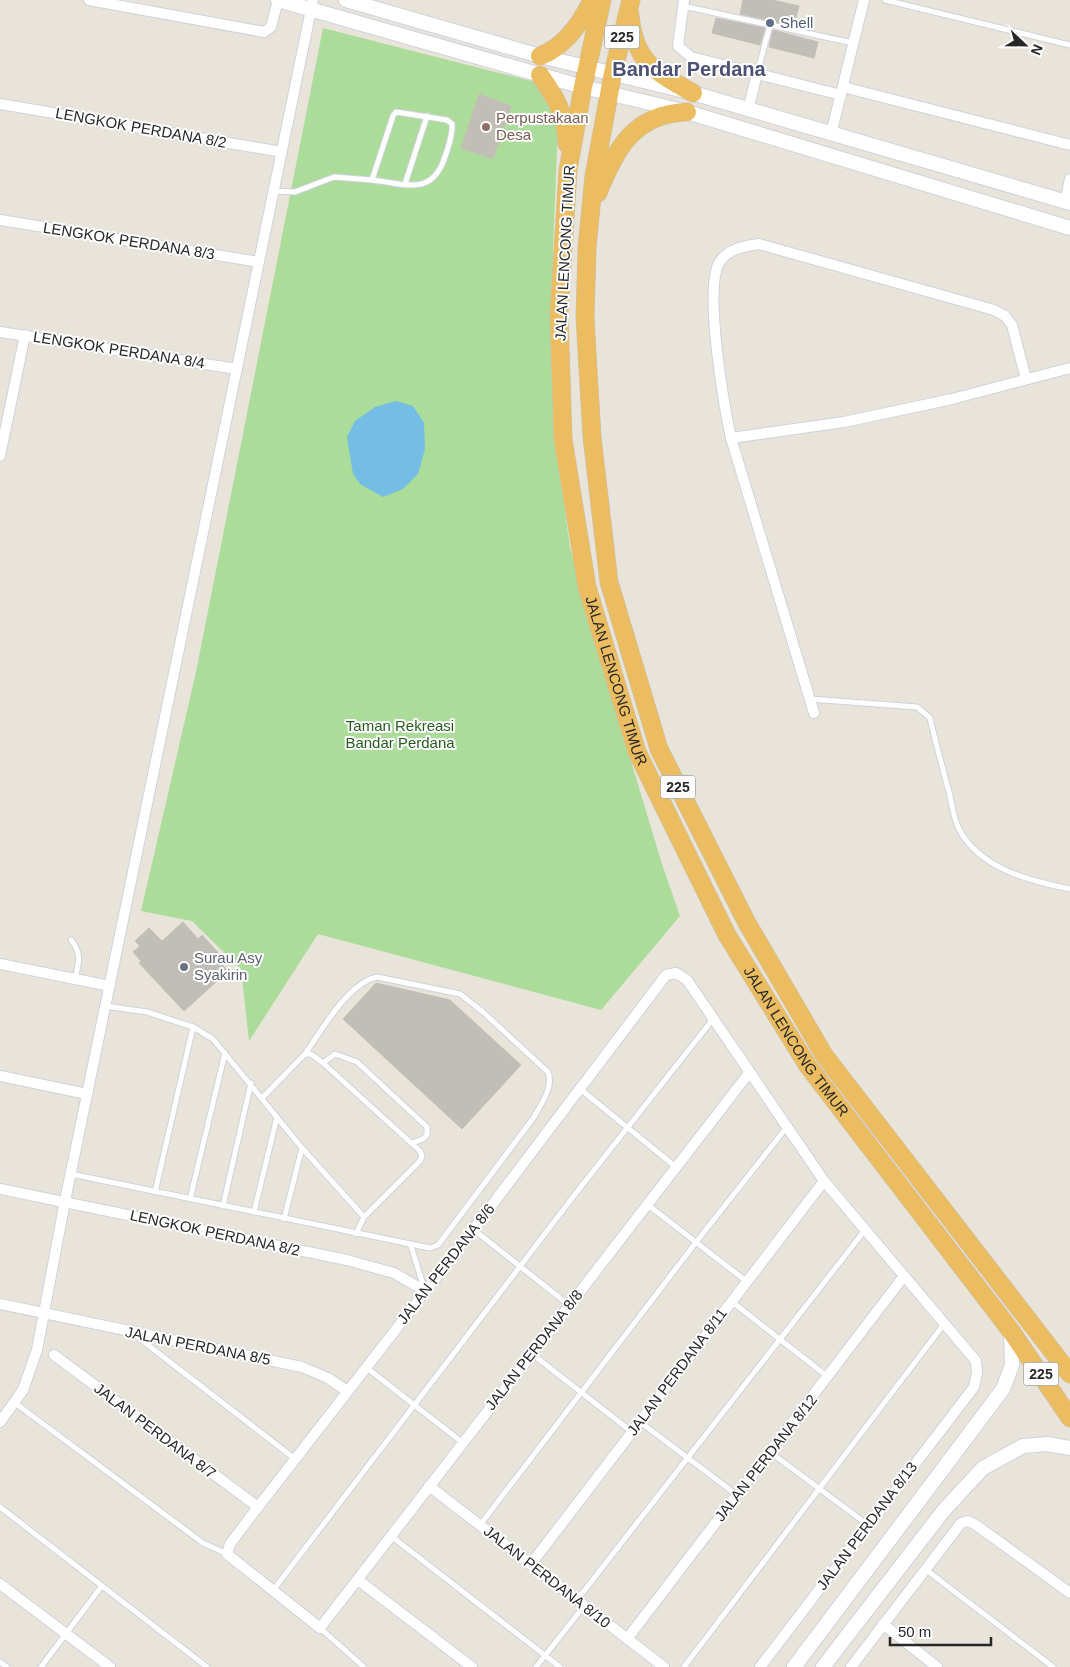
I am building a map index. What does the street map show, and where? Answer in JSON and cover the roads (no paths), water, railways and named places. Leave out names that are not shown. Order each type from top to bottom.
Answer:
[{"type":"highway","points":[[540,56],[554,51],[583,19],[592,0]]},
{"type":"highway","name":"JALAN LENCONG TIMUR","points":[[602,0],[583,87],[568,170],[559,314],[563,439],[587,587],[637,752],[727,935],[808,1066],[1011,1330],[1070,1418]]},
{"type":"highway","points":[[631,0],[632,33],[644,60],[661,76],[693,93]]},
{"type":"highway","name":"JALAN LENCONG TIMUR","points":[[631,0],[613,73],[594,176],[586,248],[585,318],[592,437],[610,582],[659,749],[747,923],[824,1055],[1070,1374]]},
{"type":"highway","points":[[540,75],[557,99],[564,122],[568,170]]},
{"type":"highway","points":[[586,248],[598,193],[622,145],[639,126],[647,121],[667,114],[687,112]]},
{"type":"street","points":[[89,0],[264,32],[271,27],[278,0],[312,4],[540,75],[687,112],[1065,227],[1070,179]]},
{"type":"street","points":[[346,0],[540,56],[693,93],[1068,203]]},
{"type":"street","points":[[826,154],[864,0]]},
{"type":"street","points":[[684,3],[678,46],[691,57],[757,74],[842,91],[1070,145]]},
{"type":"street","points":[[0,1422],[15,1403],[29,1376],[44,1313],[105,1006],[312,4]]},
{"type":"street","points":[[748,110],[757,74]]},
{"type":"street","name":"LENGKOK PERDANA 8/2","points":[[0,104],[282,152]]},
{"type":"street","name":"LENGKOK PERDANA 8/3","points":[[0,220],[259,262]]},
{"type":"street","points":[[814,713],[731,438],[721,392],[713,285],[718,263],[725,256],[746,245],[759,244],[994,310],[1005,316],[1012,325],[1026,379]]},
{"type":"street","name":"LENGKOK PERDANA 8/4","points":[[0,332],[237,368]]},
{"type":"street","points":[[0,456],[24,335]]},
{"type":"street","points":[[731,438],[844,422],[952,399],[1070,368]]},
{"type":"street","points":[[0,964],[110,986]]},
{"type":"street","name":"JALAN PERDANA 8/6","points":[[227,1554],[230,1544],[258,1507],[473,1230],[666,975],[676,973],[687,980],[713,1019]]},
{"type":"street","points":[[713,1019],[824,1181],[944,1324]]},
{"type":"street","name":"JALAN PERDANA 8/8","points":[[320,1628],[749,1073]]},
{"type":"street","points":[[0,1076],[87,1094]]},
{"type":"street","name":"JALAN PERDANA 8/11","points":[[531,1564],[730,1300],[824,1181]]},
{"type":"street","name":"LENGKOK PERDANA 8/2","points":[[0,1189],[347,1260],[394,1273],[425,1291]]},
{"type":"street","name":"JALAN PERDANA 8/12","points":[[627,1639],[904,1276]]},
{"type":"street","name":"JALAN PERDANA 8/5","points":[[0,1304],[302,1367],[328,1378],[347,1391]]},
{"type":"street","name":"JALAN PERDANA 8/13","points":[[760,1667],[974,1386],[977,1373],[976,1361],[944,1324]]},
{"type":"street","points":[[794,1667],[1003,1390],[1012,1365],[1014,1351],[1011,1330]]},
{"type":"street","name":"JALAN PERDANA 8/7","points":[[54,1355],[258,1507]]},
{"type":"street","points":[[823,1667],[944,1510],[983,1468],[1004,1454],[1023,1446],[1047,1444],[1070,1448]]},
{"type":"street","name":"JALAN PERDANA 8/10","points":[[429,1486],[664,1667]]},
{"type":"street","points":[[926,1494],[944,1510]]},
{"type":"street","points":[[851,1667],[961,1523],[968,1521],[1070,1593]]},
{"type":"street","points":[[227,1554],[274,1589],[320,1628]]},
{"type":"street","points":[[358,1580],[472,1667]]},
{"type":"street","points":[[0,1584],[110,1667]]},
{"type":"street","points":[[883,1624],[938,1667]]},
{"type":"lane","points":[[885,0],[1070,45]]},
{"type":"lane","points":[[684,3],[770,25],[853,43]]},
{"type":"lane","points":[[757,74],[770,25]]},
{"type":"lane","points":[[274,191],[294,192],[334,177],[421,185],[430,182],[437,176],[442,166],[453,131],[452,124],[447,120],[396,112],[372,180]]},
{"type":"lane","points":[[405,184],[428,116]]},
{"type":"lane","points":[[810,699],[917,707],[930,718],[958,829],[971,845],[984,856],[1016,875],[1031,881],[1070,889]]},
{"type":"lane","points":[[71,940],[79,951],[80,960],[75,978]]},
{"type":"lane","points":[[71,1174],[411,1246],[430,1248],[438,1245],[534,1117],[550,1085],[551,1078],[548,1072],[483,1012],[460,994],[376,977],[366,979],[353,989],[305,1054],[262,1098]]},
{"type":"lane","points":[[105,1006],[146,1012],[193,1027],[213,1039],[251,1083],[302,1148],[364,1217]]},
{"type":"lane","points":[[274,1589],[628,1126],[713,1019]]},
{"type":"lane","points":[[156,1192],[193,1027]]},
{"type":"lane","points":[[190,1199],[225,1053]]},
{"type":"lane","points":[[305,1054],[311,1054],[323,1063],[420,1151],[420,1161],[364,1217],[356,1234]]},
{"type":"lane","points":[[323,1063],[335,1054],[357,1062],[427,1127],[427,1135],[423,1139],[412,1143]]},
{"type":"lane","points":[[223,1206],[251,1083]]},
{"type":"lane","points":[[580,1089],[628,1126],[676,1167]]},
{"type":"lane","points":[[254,1212],[277,1117]]},
{"type":"lane","points":[[480,1525],[786,1128]]},
{"type":"lane","points":[[284,1219],[302,1148]]},
{"type":"lane","points":[[647,1204],[746,1280]]},
{"type":"lane","points":[[473,1230],[570,1305]]},
{"type":"lane","points":[[536,1667],[688,1458],[865,1230]]},
{"type":"lane","points":[[411,1246],[425,1291]]},
{"type":"lane","points":[[730,1300],[828,1378]]},
{"type":"lane","points":[[684,1667],[944,1324]]},
{"type":"lane","points":[[133,1333],[295,1460]]},
{"type":"lane","points":[[532,1354],[632,1432]]},
{"type":"lane","points":[[367,1368],[463,1443]]},
{"type":"lane","points":[[15,1403],[203,1543],[227,1554]]},
{"type":"lane","points":[[640,1421],[737,1495]]},
{"type":"lane","points":[[770,1452],[868,1525]]},
{"type":"lane","points":[[0,1507],[101,1587],[207,1667]]},
{"type":"lane","points":[[391,1536],[560,1667]]},
{"type":"lane","points":[[925,1569],[1053,1667]]},
{"type":"lane","points":[[40,1667],[101,1587]]},
{"type":"lane","points":[[320,1628],[364,1667]]},
{"type":"lane","points":[[0,1662],[7,1667]]},
{"type":"water","points":[[396,401],[413,406],[424,423],[425,449],[418,474],[403,489],[383,497],[360,484],[353,474],[347,437],[355,421],[375,407]]},
{"type":"place","name":"Shell","points":[[770,23]]},
{"type":"place","name":"Perpustakaan Desa","points":[[486,127]]},
{"type":"place","name":"Surau Asy Syakirin","points":[[184,967]]},
{"type":"district","name":"Bandar Perdana","points":[[689,69]]},
{"type":"park label","name":"Taman Rekreasi Bandar Perdana","points":[[400,734]]}]
